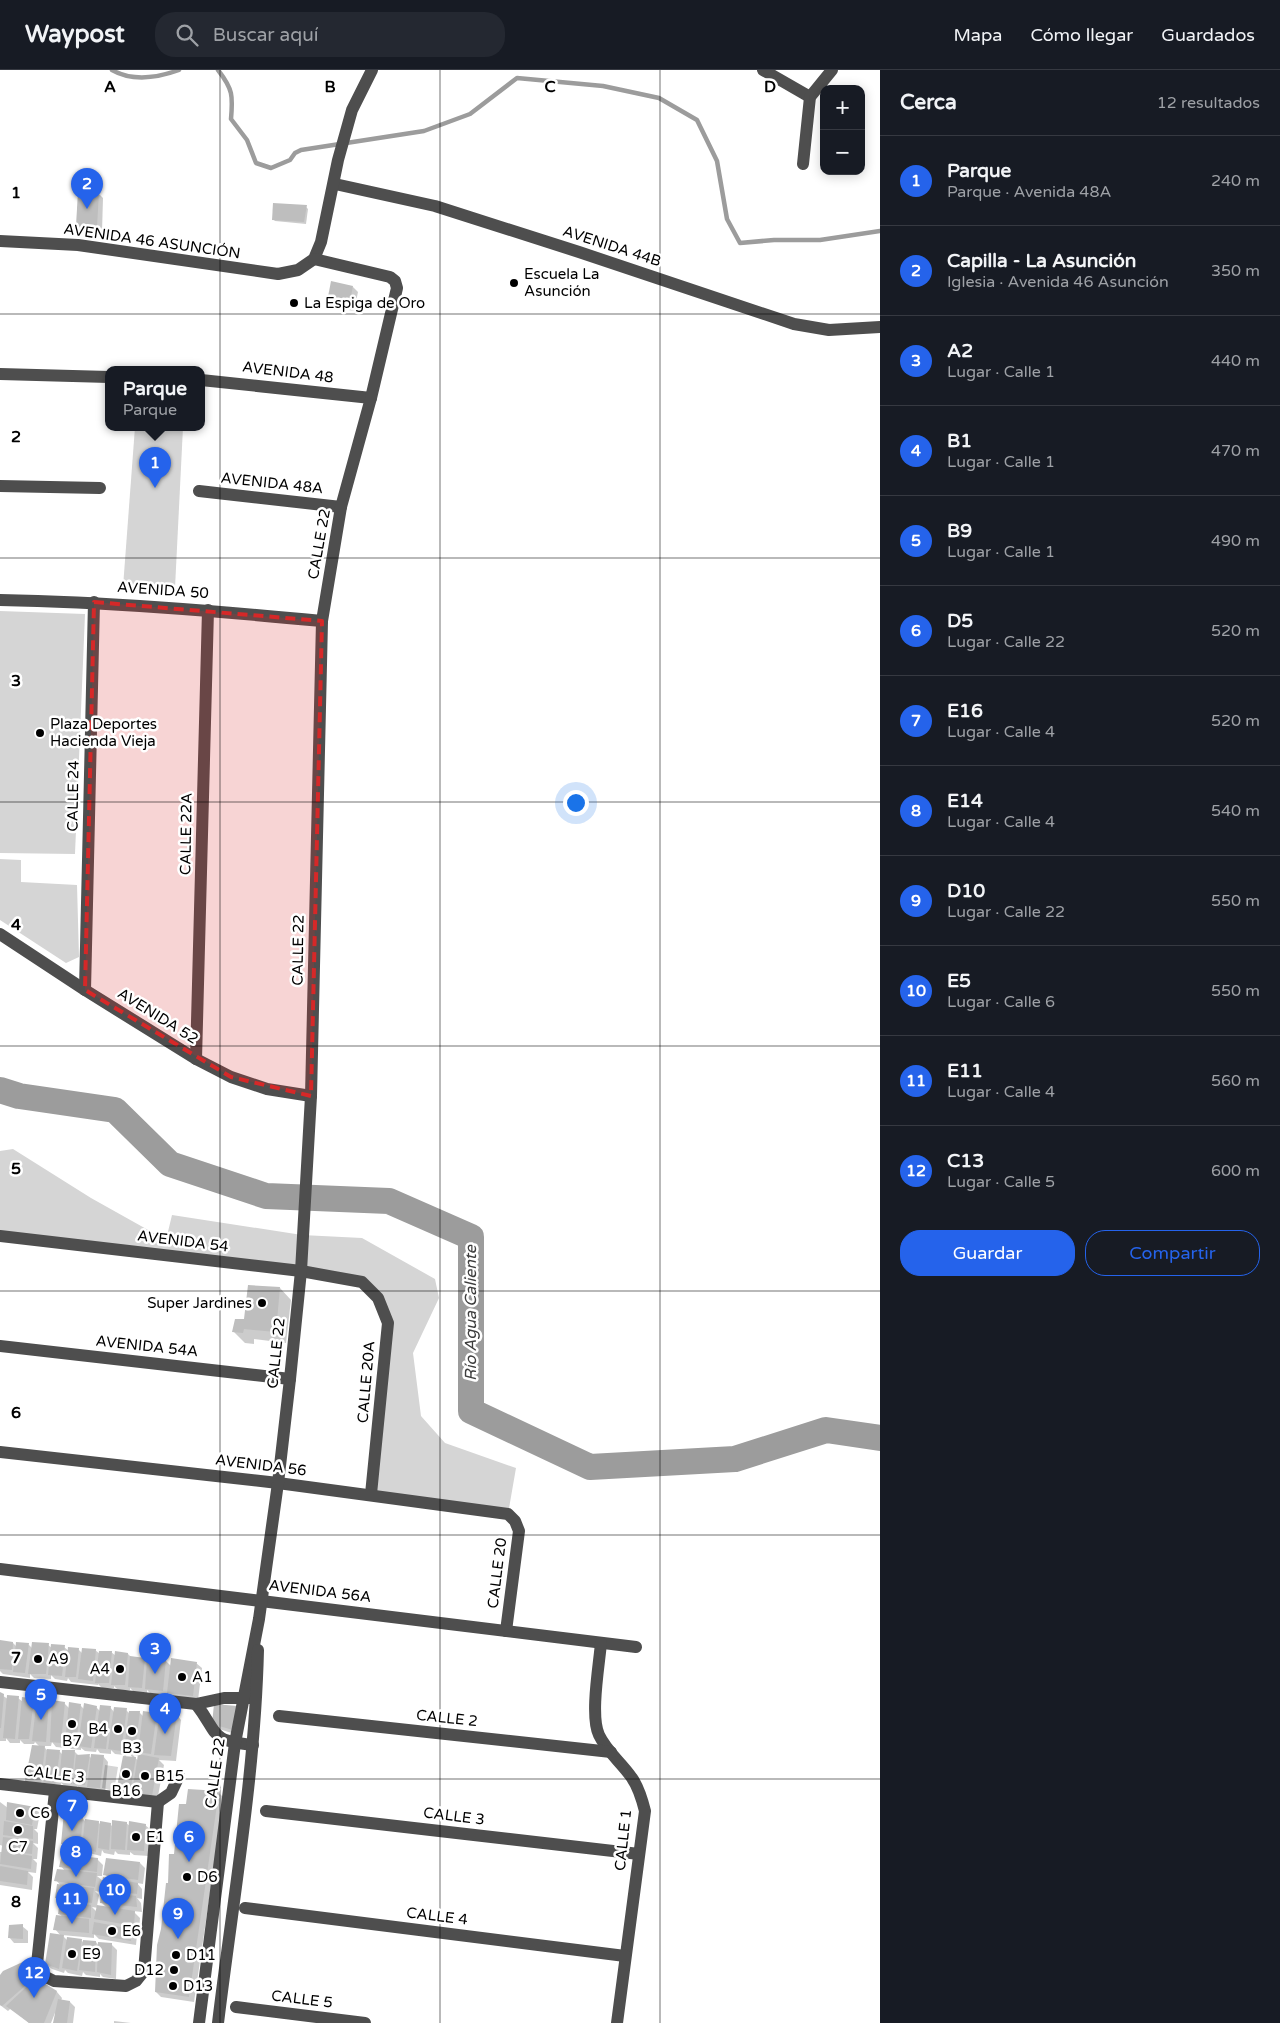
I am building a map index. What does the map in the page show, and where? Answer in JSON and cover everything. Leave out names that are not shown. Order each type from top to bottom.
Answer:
[{"type":"street","points":[[314,259],[321,242],[335,184],[338,160],[348,123],[352,110],[372,70]]},
{"type":"street","points":[[762,70],[810,97]]},
{"type":"street","points":[[803,164],[810,97],[832,70]]},
{"type":"street","name":"AVENIDA 44B","points":[[335,184],[435,206],[794,324],[828,330],[880,327]]},
{"type":"street","name":"AVENIDA 46 ASUNCIÓN","points":[[0,241],[78,245],[278,274],[298,270],[314,259]]},
{"type":"street","name":"CALLE 22","points":[[199,2023],[235,1743],[262,1600],[278,1483],[300,1271],[311,1096],[322,621],[341,507],[371,398],[397,288],[395,281],[390,277],[314,259]]},
{"type":"street","points":[[0,374],[105,377]]},
{"type":"street","name":"AVENIDA 48","points":[[205,380],[371,398]]},
{"type":"street","points":[[0,486],[100,488]]},
{"type":"street","name":"AVENIDA 48A","points":[[199,491],[341,507]]},
{"type":"street","name":"AVENIDA 50","points":[[0,600],[94,602],[322,621]]},
{"type":"street","name":"CALLE 24","points":[[86,990],[94,602]]},
{"type":"street","name":"CALLE 22A","points":[[196,1059],[208,610]]},
{"type":"street","name":"AVENIDA 52","points":[[0,934],[196,1059],[230,1077],[249,1084],[311,1096]]},
{"type":"street","name":"AVENIDA 54","points":[[0,1236],[300,1271],[362,1282]]},
{"type":"street","name":"CALLE 20A","points":[[362,1282],[378,1298],[388,1323],[371,1494]]},
{"type":"street","name":"AVENIDA 54A","points":[[0,1346],[290,1379]]},
{"type":"street","name":"AVENIDA 56","points":[[0,1452],[371,1494],[508,1514],[515,1521]]},
{"type":"street","name":"CALLE 20","points":[[506,1631],[519,1531],[515,1521]]},
{"type":"street","name":"AVENIDA 56A","points":[[0,1569],[636,1647]]},
{"type":"street","name":"CALLE 22","points":[[218,2023],[253,1745],[257,1698],[259,1618]]},
{"type":"street","name":"CALLE 1","points":[[600,1643],[595,1721],[599,1735],[632,1778],[645,1811],[616,2023]]},
{"type":"street","points":[[0,1682],[196,1704],[224,1698],[257,1698]]},
{"type":"street","points":[[196,1704],[213,1731],[227,1742],[253,1745]]},
{"type":"street","name":"CALLE 2","points":[[279,1716],[611,1752]]},
{"type":"street","points":[[55,1791],[37,1964],[42,1975],[54,1981],[126,1986],[136,1981],[144,1972],[158,1802],[171,1793],[180,1776]]},
{"type":"street","name":"CALLE 3","points":[[0,1784],[158,1802]]},
{"type":"street","name":"CALLE 3","points":[[266,1811],[639,1854]]},
{"type":"street","name":"CALLE 4","points":[[245,1908],[625,1956]]},
{"type":"street","name":"CALLE 5","points":[[236,2007],[365,2023]]},
{"type":"highlighted area","points":[[94,602],[322,621],[311,1096],[231,1077],[85,990]]},
{"type":"shaded area","points":[[135,431],[183,431],[175,588],[123,587]]},
{"type":"shaded area","name":"Plaza Deportes Hacienda Vieja","points":[[0,611],[85,614],[75,854],[0,853]]},
{"type":"shaded area","points":[[0,859],[21,860],[21,882],[77,885],[79,957],[66,963],[0,920]]},
{"type":"shaded area","points":[[13,1149],[91,1198],[166,1240],[172,1215],[302,1235],[362,1238],[435,1279],[439,1298],[413,1353],[421,1416],[445,1443],[516,1468],[508,1514],[371,1494],[388,1323],[362,1282],[0,1236],[0,1151]]},
{"type":"shaded area","points":[[105,1765],[118,1767],[114,1791],[102,1788]]},
{"type":"building","points":[[78,191],[99,192],[97,227],[76,226]]},
{"type":"building","points":[[273,203],[307,205],[304,222],[272,220]]},
{"type":"building","points":[[331,281],[353,286],[349,306],[327,302]]},
{"type":"building","name":"Super Jardines","points":[[248,1285],[280,1287],[276,1332],[244,1329],[243,1333],[232,1332],[235,1319],[244,1319]]},
{"type":"building","points":[[0,1640],[13,1642],[12,1670],[0,1669]]},
{"type":"building","points":[[16,1642],[29,1643],[25,1673],[13,1672]]},
{"type":"building","name":"A9","points":[[32,1642],[49,1643],[46,1674],[28,1674]]},
{"type":"building","points":[[51,1644],[65,1645],[62,1676],[48,1675]]},
{"type":"building","points":[[68,1647],[79,1648],[76,1677],[65,1677]]},
{"type":"building","points":[[82,1648],[96,1649],[93,1681],[78,1679]]},
{"type":"building","points":[[99,1651],[112,1651],[109,1683],[95,1683]]},
{"type":"building","name":"A4","points":[[115,1651],[128,1653],[125,1685],[111,1685]]},
{"type":"building","points":[[130,1656],[145,1658],[142,1688],[128,1687]]},
{"type":"building","points":[[147,1658],[166,1659],[163,1691],[145,1689]]},
{"type":"building","name":"A1","points":[[171,1658],[197,1662],[193,1696],[167,1693]]},
{"type":"building","points":[[0,1692],[4,1694],[1,1728],[0,1728]]},
{"type":"building","points":[[7,1695],[19,1696],[15,1739],[3,1738]]},
{"type":"building","points":[[22,1697],[34,1699],[29,1739],[18,1739]]},
{"type":"building","points":[[37,1698],[49,1700],[46,1742],[32,1741]]},
{"type":"building","points":[[52,1700],[65,1702],[61,1743],[50,1742]]},
{"type":"building","name":"B7","points":[[69,1702],[81,1704],[76,1745],[65,1744]]},
{"type":"building","points":[[84,1703],[97,1706],[91,1748],[78,1746]]},
{"type":"building","points":[[214,1704],[237,1706],[233,1730],[212,1724]]},
{"type":"building","points":[[100,1705],[111,1706],[106,1749],[94,1748]]},
{"type":"building","name":"B4","points":[[114,1707],[127,1708],[121,1751],[108,1749]]},
{"type":"building","name":"B3","points":[[129,1711],[140,1711],[135,1751],[124,1750]]},
{"type":"building","points":[[143,1711],[157,1713],[151,1754],[138,1752]]},
{"type":"building","points":[[160,1711],[177,1713],[171,1756],[154,1755]]},
{"type":"building","points":[[32,1745],[45,1746],[41,1784],[25,1781]]},
{"type":"building","points":[[47,1749],[60,1750],[55,1787],[43,1786]]},
{"type":"building","points":[[62,1750],[75,1750],[72,1784],[59,1782]]},
{"type":"building","points":[[90,1754],[85,1785],[73,1784],[76,1755]]},
{"type":"building","points":[[91,1754],[104,1755],[100,1788],[87,1787]]},
{"type":"building","name":"B15","points":[[138,1754],[159,1758],[152,1796],[132,1794]]},
{"type":"building","name":"B16","points":[[123,1756],[136,1757],[130,1792],[116,1792]]},
{"type":"building","points":[[188,1789],[219,1791],[189,1997],[155,1992],[157,1945],[161,1929],[166,1883],[168,1883],[169,1854],[174,1854],[179,1804],[186,1804]]},
{"type":"building","name":"C6","points":[[7,1802],[35,1807],[32,1825],[6,1820]]},
{"type":"building","points":[[64,1812],[83,1817],[80,1848],[61,1844]]},
{"type":"building","points":[[85,1819],[99,1821],[96,1852],[82,1848]]},
{"type":"building","points":[[112,1820],[127,1822],[125,1850],[111,1849]]},
{"type":"building","name":"C7","points":[[4,1821],[33,1826],[33,1839],[3,1835]]},
{"type":"building","points":[[100,1821],[111,1823],[109,1850],[98,1848]]},
{"type":"building","name":"E1","points":[[129,1821],[146,1824],[144,1851],[127,1850]]},
{"type":"building","points":[[3,1837],[33,1841],[32,1854],[4,1851],[32,1856],[31,1869],[0,1864]]},
{"type":"building","points":[[62,1854],[98,1858],[97,1872],[59,1867]]},
{"type":"building","points":[[106,1858],[140,1862],[138,1880],[103,1875]]},
{"type":"building","points":[[0,1866],[28,1871],[27,1885],[0,1881]]},
{"type":"building","points":[[57,1869],[97,1873],[95,1887],[54,1881]]},
{"type":"building","points":[[103,1877],[138,1883],[137,1894],[101,1889]]},
{"type":"building","points":[[57,1884],[94,1888],[92,1903],[55,1898]]},
{"type":"building","points":[[101,1891],[136,1896],[137,1907],[100,1903]]},
{"type":"building","points":[[60,1900],[91,1905],[91,1918],[58,1914]]},
{"type":"building","points":[[97,1905],[135,1911],[134,1926],[94,1919]]},
{"type":"building","points":[[56,1915],[89,1919],[89,1933],[53,1930]]},
{"type":"building","name":"E6","points":[[94,1922],[132,1929],[131,1941],[92,1934]]},
{"type":"building","points":[[23,1924],[23,1939],[8,1938],[9,1925]]},
{"type":"building","points":[[50,1933],[64,1935],[59,1969],[45,1964]]},
{"type":"building","name":"E9","points":[[67,1937],[82,1939],[77,1971],[62,1968]]},
{"type":"building","points":[[83,1940],[96,1941],[95,1972],[79,1970]]},
{"type":"building","points":[[98,1942],[112,1943],[111,1975],[97,1972]]},
{"type":"building","points":[[27,1960],[34,1978],[2,2006],[0,2005],[0,1975],[3,1971]]},
{"type":"building","points":[[36,1978],[57,1991],[44,2023],[29,2023],[6,2006]]},
{"type":"building","points":[[58,1999],[70,2001],[67,2023],[53,2023]]},
{"type":"waterway","points":[[112,70],[128,76],[145,78],[179,70]]},
{"type":"waterway","points":[[218,70],[227,82],[231,93],[231,119],[247,140],[256,163],[271,168],[290,160],[295,153],[301,150],[424,131],[470,114],[517,78],[603,86],[659,98],[697,120],[717,161],[727,219],[740,243],[774,240],[820,240],[880,231]]},
{"type":"waterway","name":"Río Agua Caliente","points":[[0,1090],[19,1096],[115,1110],[170,1164],[266,1196],[389,1201],[471,1237],[471,1411],[590,1467],[735,1459],[826,1430],[880,1438]]},
{"type":"place","name":"Capilla - La Asunción","points":[[87,209]]},
{"type":"place","name":"Escuela La Asunción","points":[[514,283]]},
{"type":"place","name":"La Espiga de Oro","points":[[294,303]]},
{"type":"place","name":"Parque","points":[[155,488]]},
{"type":"place","name":"Plaza Deportes Hacienda Vieja","points":[[40,733]]},
{"type":"place","name":"Super Jardines","points":[[262,1303]]},
{"type":"place","name":"A9","points":[[38,1659]]},
{"type":"place","name":"A4","points":[[120,1669]]},
{"type":"place","name":"A2","points":[[155,1674]]},
{"type":"place","name":"A1","points":[[182,1677]]},
{"type":"place","name":"B9","points":[[41,1720]]},
{"type":"place","name":"B7","points":[[72,1724]]},
{"type":"place","name":"B4","points":[[118,1729]]},
{"type":"place","name":"B3","points":[[132,1731]]},
{"type":"place","name":"B1","points":[[165,1734]]},
{"type":"place","name":"B16","points":[[126,1774]]},
{"type":"place","name":"B15","points":[[145,1776]]},
{"type":"place","name":"C6","points":[[20,1813]]},
{"type":"place","name":"C7","points":[[18,1830]]},
{"type":"place","name":"E16","points":[[72,1831]]},
{"type":"place","name":"E1","points":[[136,1837]]},
{"type":"place","name":"D5","points":[[189,1862]]},
{"type":"place","name":"E14","points":[[76,1877]]},
{"type":"place","name":"D6","points":[[187,1877]]},
{"type":"place","name":"E5","points":[[115,1915]]},
{"type":"place","name":"E11","points":[[72,1924]]},
{"type":"place","name":"E6","points":[[112,1931]]},
{"type":"place","name":"D10","points":[[178,1939]]},
{"type":"place","name":"E9","points":[[72,1954]]},
{"type":"place","name":"D11","points":[[176,1955]]},
{"type":"place","name":"D12","points":[[174,1970]]},
{"type":"place","name":"D13","points":[[173,1986]]},
{"type":"place","name":"C13","points":[[34,1998]]}]
